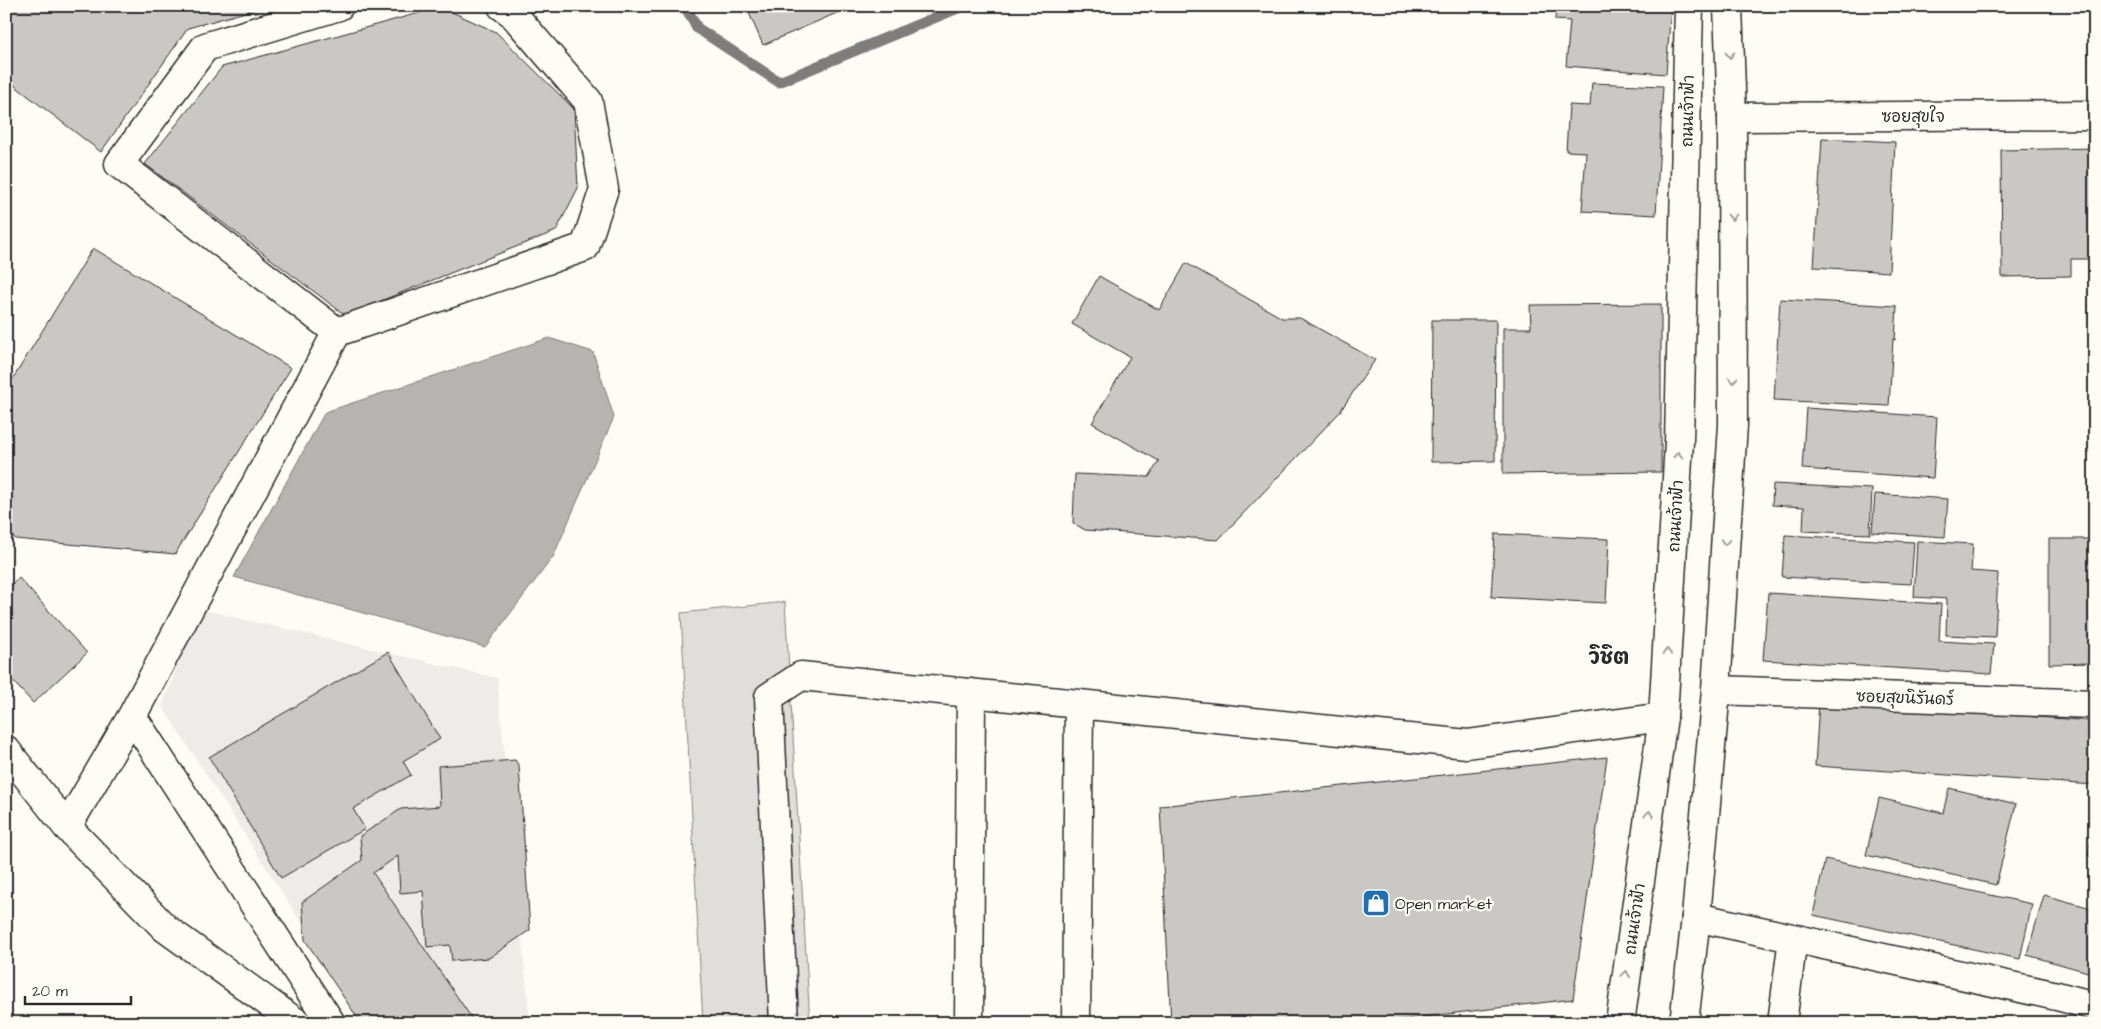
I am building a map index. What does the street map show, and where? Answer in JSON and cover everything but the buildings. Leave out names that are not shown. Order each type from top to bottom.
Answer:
[{"type":"main road","points":[[337,332],[119,164],[205,47],[339,6]]},
{"type":"main road","points":[[67,827],[132,716],[337,332],[585,247],[604,188],[588,101],[512,13],[502,6]]},
{"type":"main road","name":"ถนนเจ้าฟ้า","points":[[1620,1023],[1663,717],[1679,442],[1689,6]]},
{"type":"main road","points":[[1684,1023],[1696,917],[1716,690],[1733,425],[1732,117],[1728,6]]},
{"type":"main road","name":"ซอยสุขใจ","points":[[1732,117],[2095,115]]},
{"type":"main road","points":[[784,1023],[769,697],[801,676],[1467,744],[1663,717]]},
{"type":"main road","name":"ซอยสุขนิรันดร์","points":[[1716,690],[2095,704]]},
{"type":"main road","points":[[969,1023],[971,693]]},
{"type":"main road","points":[[1076,1023],[1079,704]]},
{"type":"main road","points":[[132,716],[331,1023]]},
{"type":"main road","points":[[6,750],[67,827],[165,928],[298,1023]]},
{"type":"main road","points":[[1696,917],[2095,1006]]},
{"type":"main road","points":[[1782,1023],[1793,938]]},
{"type":"shaded area","points":[[549,338],[593,352],[614,417],[553,557],[485,647],[234,577],[325,412]]},
{"type":"shaded area","points":[[785,602],[810,1023],[703,1023],[681,613]]},
{"type":"shaded area","points":[[200,609],[497,678],[530,1023],[366,1023],[162,706]]},
{"type":"waterway","points":[[685,6],[697,28],[779,82],[963,6]]},
{"type":"place","name":"Open market","points":[[1376,903]]},
{"type":"district","name":"วิชิต","points":[[1609,657]]}]
